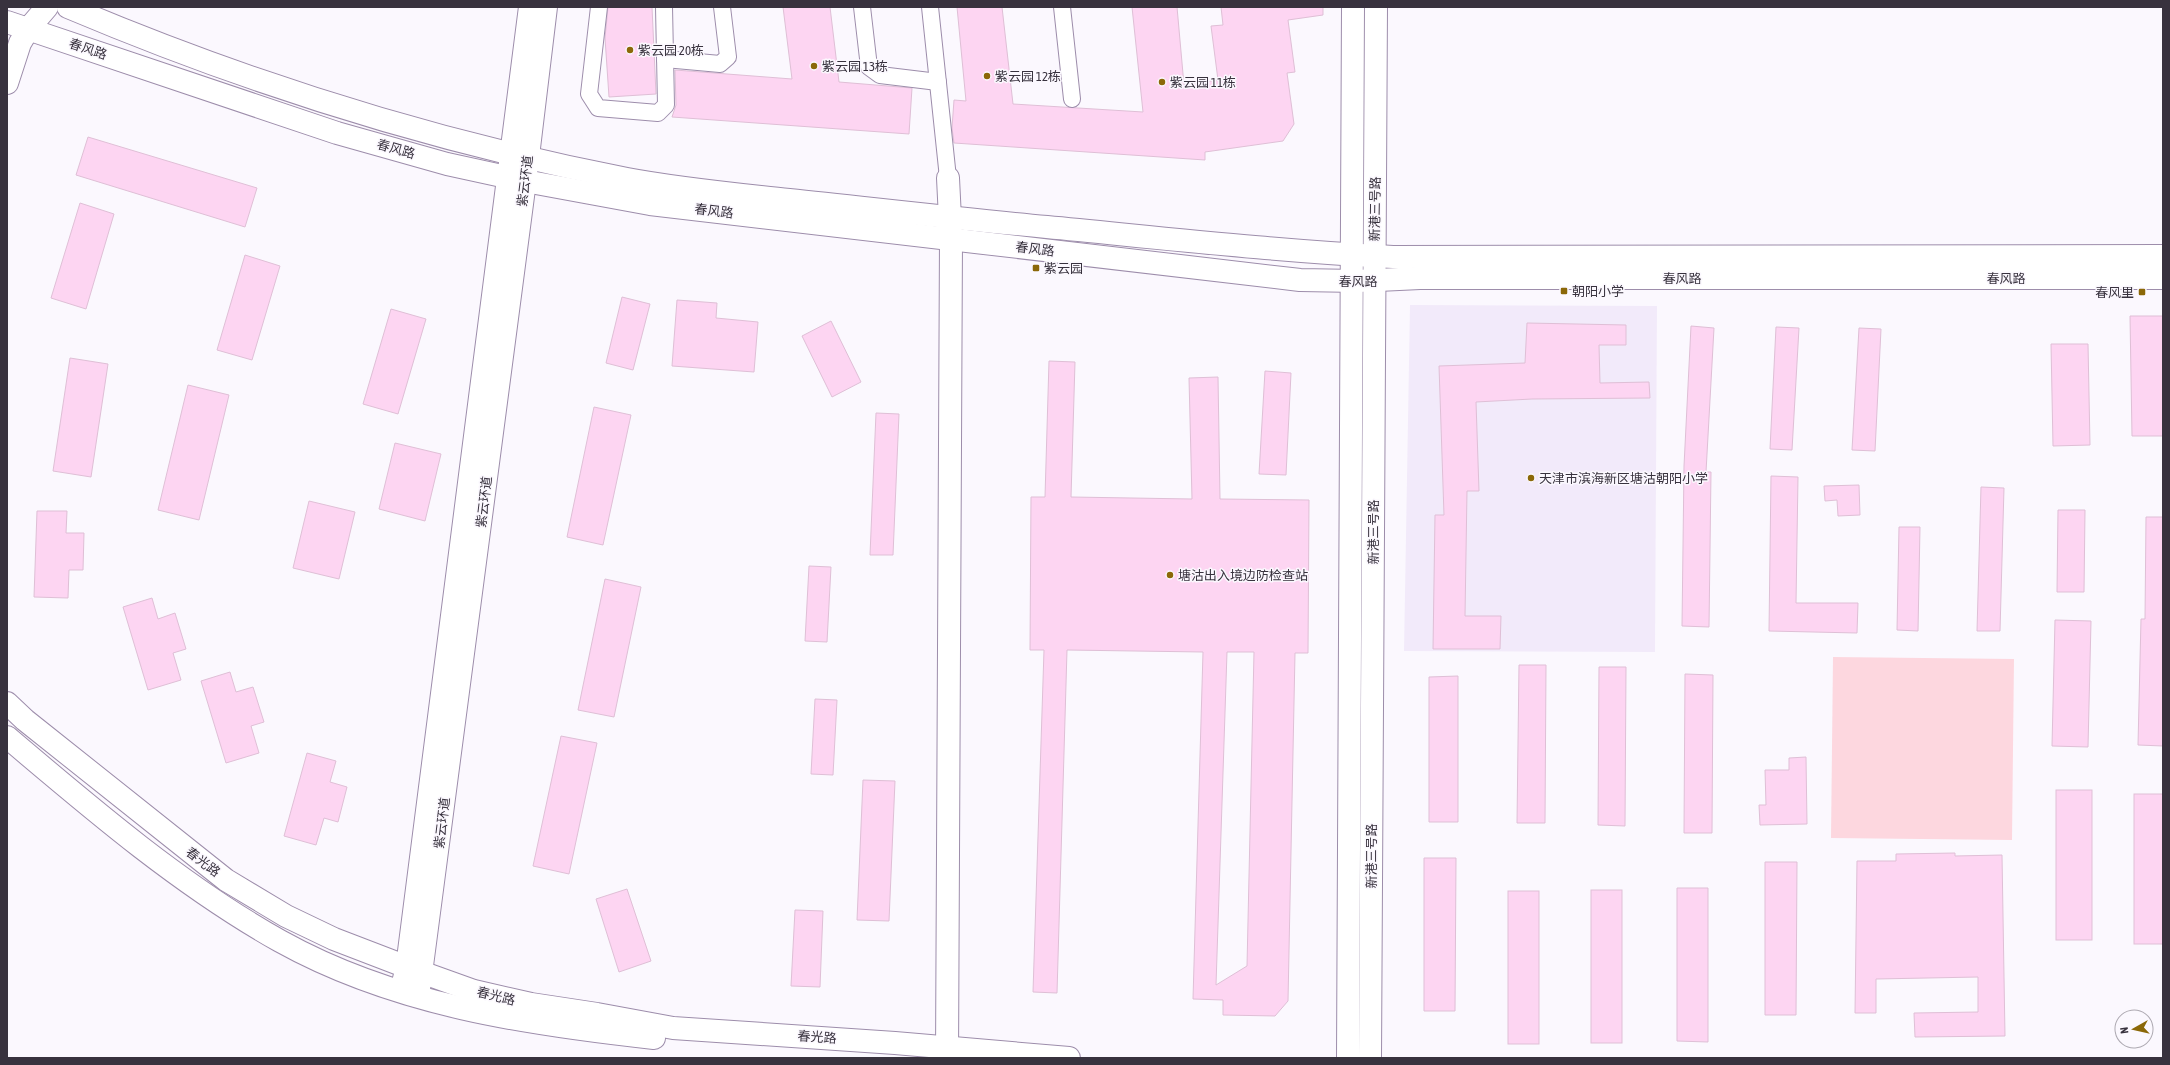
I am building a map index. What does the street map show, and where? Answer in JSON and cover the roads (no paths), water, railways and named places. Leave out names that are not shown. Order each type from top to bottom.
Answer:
[{"type":"main road","points":[[7,15],[16,7]]},
{"type":"main road","points":[[7,83],[20,43],[29,28],[47,7]]},
{"type":"main road","name":"春风路","points":[[68,7],[225,68],[312,98],[431,134],[521,165],[558,186],[650,204],[1300,280],[1420,257],[2163,256]]},
{"type":"main road","name":"紫云环道","points":[[410,994],[521,165],[525,116],[530,7]]},
{"type":"main road","name":"紫云环道","points":[[525,116],[546,7]]},
{"type":"main road","name":"新港三号路","points":[[1353,7],[1351,209],[1374,342],[1370,1058]]},
{"type":"main road","name":"新港三号路","points":[[1348,1058],[1351,337],[1362,269],[1375,212],[1376,7]]},
{"type":"main road","name":"春风路","points":[[7,22],[29,28],[337,133],[447,164],[559,165],[675,187],[949,217],[1299,250],[1362,269],[1420,278],[2163,278]]},
{"type":"main road","points":[[525,116],[537,148],[546,158],[559,165]]},
{"type":"main road","points":[[947,1053],[951,239],[948,178]]},
{"type":"main road","points":[[1375,212],[1378,226],[1388,242],[1401,251],[1420,257]]},
{"type":"main road","points":[[1300,280],[1324,287],[1336,294],[1344,305],[1351,337]]},
{"type":"main road","name":"春光路","points":[[7,703],[37,730],[226,880],[286,916],[334,939],[414,970],[474,991],[531,1004],[673,1028],[947,1053],[1069,1058]]},
{"type":"main road","name":"春光路","points":[[7,737],[167,868],[222,906],[288,945],[329,965],[410,994],[470,1011],[593,1031],[901,1058]]},
{"type":"street","points":[[599,7],[589,94],[598,108],[658,113],[666,104],[664,7]]},
{"type":"street","points":[[665,59],[720,64],[728,57],[722,7]]},
{"type":"street","points":[[862,7],[869,67],[880,75],[938,82]]},
{"type":"street","points":[[930,7],[948,178]]},
{"type":"street","points":[[1062,7],[1072,99]]},
{"type":"place","name":"紫云园 20栋","points":[[630,50]]},
{"type":"place","name":"紫云园 13栋","points":[[814,66]]},
{"type":"place","name":"紫云园 12栋","points":[[987,76]]},
{"type":"place","name":"紫云园 11栋","points":[[1162,82]]},
{"type":"place","name":"紫云园","points":[[1036,268]]},
{"type":"place","name":"朝阳小学","points":[[1564,291]]},
{"type":"place","name":"春风里","points":[[2142,292]]},
{"type":"place","name":"天津市滨海新区塘沽朝阳小学","points":[[1531,478]]},
{"type":"place","name":"塘沽出入境边防检查站","points":[[1170,575]]}]
